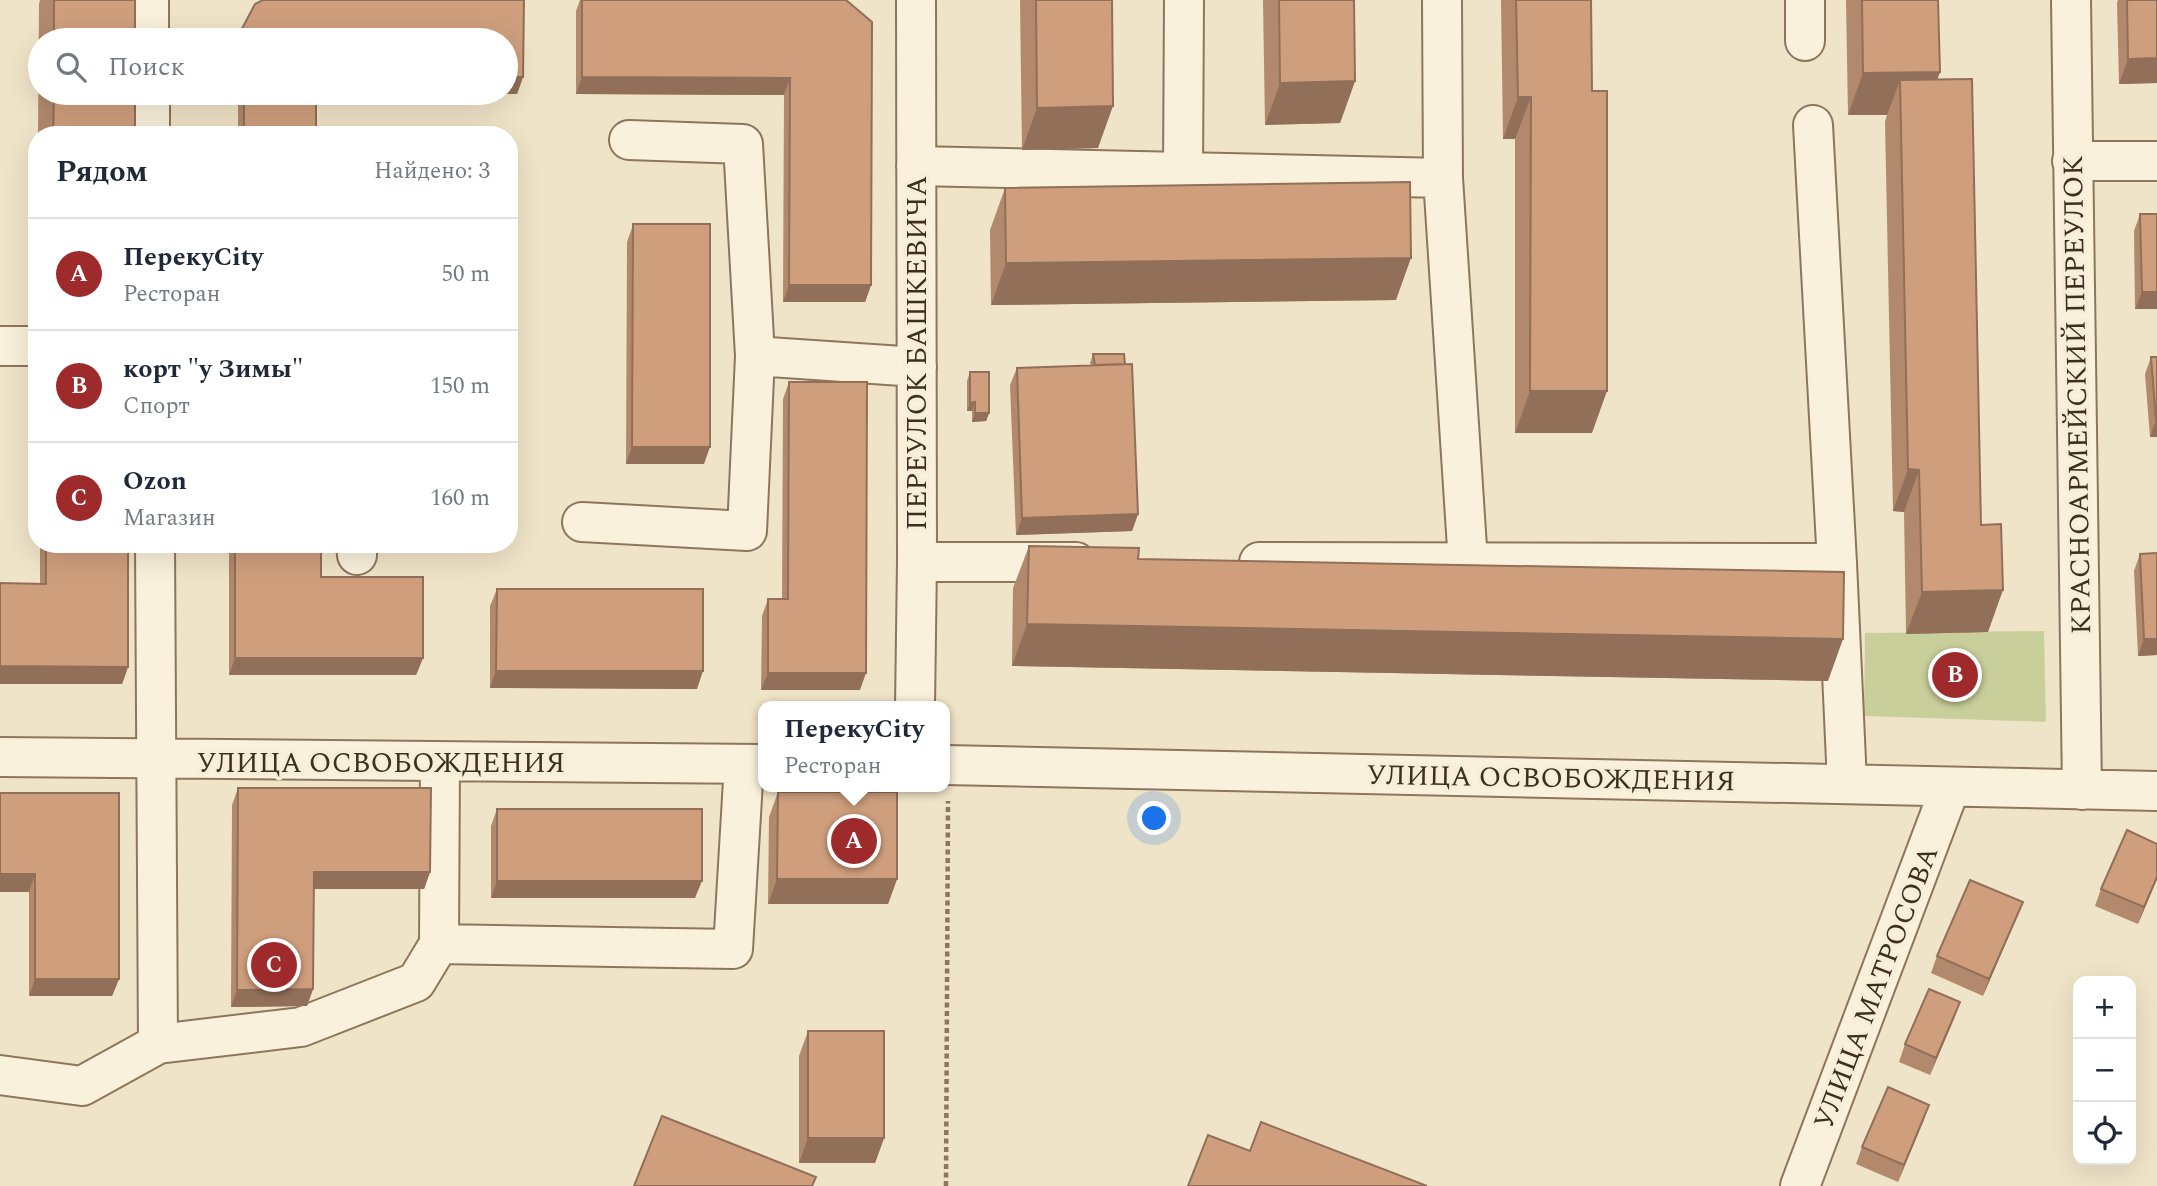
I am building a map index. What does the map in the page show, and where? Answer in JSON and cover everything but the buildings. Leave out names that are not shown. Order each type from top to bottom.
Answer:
[{"type":"street","points":[[149,0],[149,28]]},
{"type":"street","name":"ПЕРЕУЛОК БАШКЕВИЧА","points":[[915,701],[916,0]]},
{"type":"street","points":[[1183,173],[1184,0]]},
{"type":"street","points":[[1442,0],[1443,178],[1468,562]]},
{"type":"street","points":[[1805,0],[1805,41]]},
{"type":"street","name":"КРАСНОАРМЕЙСКИЙ ПЕРЕУЛОК","points":[[2071,0],[2082,790]]},
{"type":"street","points":[[150,105],[150,126]]},
{"type":"street","points":[[1813,125],[1847,783]]},
{"type":"street","points":[[582,522],[747,531],[755,356],[743,144],[629,140]]},
{"type":"street","points":[[2072,161],[2157,161]]},
{"type":"street","points":[[916,166],[1443,178]]},
{"type":"street","points":[[0,346],[28,346]]},
{"type":"street","points":[[755,356],[917,367]]},
{"type":"street","points":[[155,553],[158,1044]]},
{"type":"street","points":[[917,562],[1110,562]]},
{"type":"street","points":[[1220,562],[1837,563]]},
{"type":"street","name":"УЛИЦА ОСВОБОЖДЕНИЯ","points":[[0,757],[753,764]]},
{"type":"street","points":[[0,1075],[82,1086],[158,1044],[301,1027],[416,982],[439,944],[440,762]]},
{"type":"street","points":[[439,944],[733,949],[753,764]]},
{"type":"street","name":"УЛИЦА ОСВОБОЖДЕНИЯ","points":[[950,765],[2157,791]]},
{"type":"street","name":"УЛИЦА МАТРОСОВА","points":[[1800,1186],[1950,788]]},
{"type":"path","points":[[946,1186],[947,792]]},
{"type":"green space","points":[[2044,631],[2046,722],[1864,716],[1865,633]]},
{"type":"place","name":"корт \"у Зимы\"","points":[[1955,675]]},
{"type":"place","name":"ПерекуCity","points":[[854,841]]},
{"type":"place","name":"Ozon","points":[[274,965]]}]
